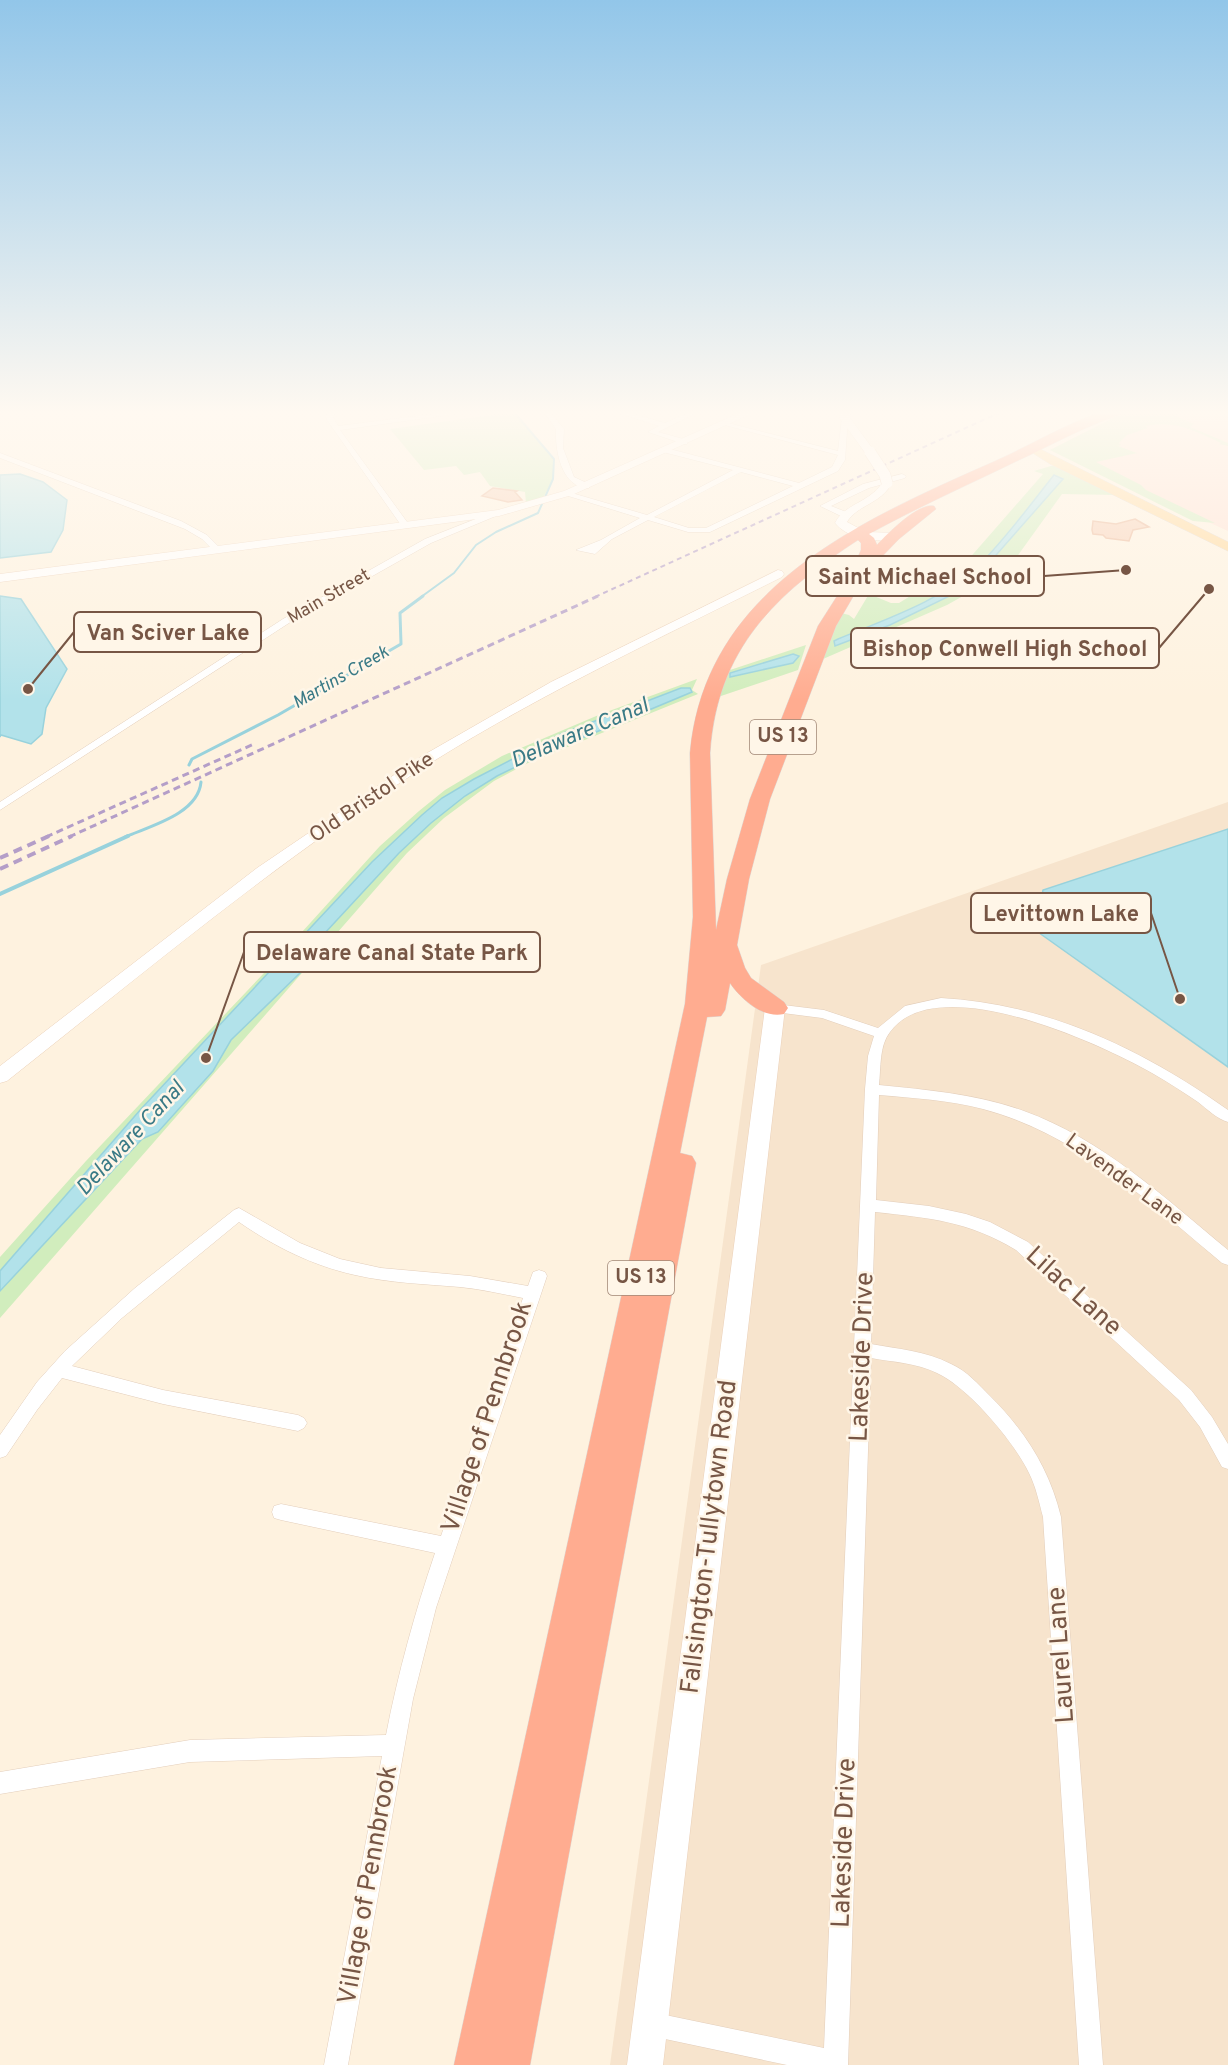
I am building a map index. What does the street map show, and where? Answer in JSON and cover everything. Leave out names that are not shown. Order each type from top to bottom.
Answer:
[{"type":"highway","name":"US 13","points":[[477,2065],[697,1004],[705,906],[700,764],[702,730],[708,700],[729,650],[756,613],[848,527],[875,524],[908,507]]},
{"type":"highway","name":"US 13","points":[[507,2065],[743,857],[766,781],[824,632],[856,579],[894,537],[932,507]]},
{"type":"highway","points":[[778,574],[848,527],[868,539],[870,546],[856,579]]},
{"type":"highway","points":[[725,943],[730,965],[738,978],[754,995],[775,1008]]},
{"type":"main road","name":"Main Street","points":[[499,513],[518,507]]},
{"type":"main road","points":[[867,507],[848,527],[876,537],[894,537]]},
{"type":"main road","points":[[1147,507],[1228,547]]},
{"type":"main road","points":[[1162,507],[1228,540]]},
{"type":"main road","points":[[0,578],[499,513]]},
{"type":"main road","name":"Old Bristol Pike","points":[[0,1077],[190,927],[350,811],[428,758],[507,712],[778,574]]},
{"type":"main road","name":"Fallsington-Tullytown Road","points":[[645,2065],[775,1008]]},
{"type":"street","points":[[136,507],[199,534],[218,550]]},
{"type":"street","points":[[393,507],[406,526]]},
{"type":"street","points":[[613,507],[694,531],[707,530],[755,507]]},
{"type":"street","points":[[601,542],[668,507]]},
{"type":"street","points":[[826,507],[848,527]]},
{"type":"street","name":"Main Street","points":[[0,807],[279,625],[428,541],[499,513]]},
{"type":"street","points":[[775,1008],[824,1014],[881,1034],[897,1017],[918,1007],[953,1002],[987,1004],[1048,1023],[1125,1054],[1181,1084],[1228,1117]]},
{"type":"street","name":"Lakeside Drive","points":[[836,2064],[872,1089],[876,1048],[881,1034]]},
{"type":"street","name":"Lavender Lane","points":[[872,1089],[986,1104],[1055,1130],[1093,1152],[1124,1174],[1228,1259]]},
{"type":"street","name":"Lilac Lane","points":[[868,1205],[948,1214],[972,1220],[1002,1233],[1022,1246],[1185,1395],[1206,1422],[1228,1461]]},
{"type":"street","name":"Village of Pennbrook","points":[[0,1450],[22,1416],[59,1370],[92,1336],[239,1214],[276,1238],[307,1253],[346,1266],[385,1274],[536,1285],[445,1546],[426,1608],[403,1699],[336,2065]]},
{"type":"street","name":"Laurel Lane","points":[[863,1350],[925,1360],[945,1368],[962,1380],[1021,1441],[1032,1459],[1048,1497],[1052,1517],[1091,2065]]},
{"type":"street","points":[[59,1370],[163,1397],[298,1423]]},
{"type":"street","points":[[281,1512],[445,1546]]},
{"type":"street","points":[[0,1783],[190,1751],[395,1745]]},
{"type":"street","points":[[650,2024],[836,2064]]},
{"type":"shaded area","points":[[1176,507],[1228,507],[1228,531]]},
{"type":"shaded area","points":[[1228,802],[1228,2065],[610,2065],[761,965]]},
{"type":"green space","points":[[1014,507],[1052,507],[1006,572],[947,605],[823,659],[841,613],[854,619],[869,594],[891,603],[899,603],[967,561]]},
{"type":"green space","points":[[1166,507],[1182,507],[1215,523],[1193,521]]},
{"type":"green space","points":[[806,645],[798,670],[718,697],[730,670]]},
{"type":"green space","points":[[697,679],[692,690],[698,694],[528,763],[494,781],[444,818],[407,853],[0,1318],[0,1257],[86,1161],[282,954],[380,846],[445,790],[502,756],[601,714]]},
{"type":"water","points":[[0,507],[66,507],[63,530],[51,552],[0,558]]},
{"type":"water","points":[[1029,507],[1038,507],[968,587],[890,625],[835,646],[834,641],[913,608],[949,589],[980,564]]},
{"type":"water","points":[[0,596],[21,599],[67,669],[46,708],[42,734],[31,744],[1,735],[0,737]]},
{"type":"water","points":[[793,654],[799,656],[793,663],[730,677],[730,673]]},
{"type":"water","name":"Delaware Canal","points":[[681,688],[690,688],[692,692],[534,758],[497,776],[465,796],[431,823],[399,853],[324,934],[307,956],[300,973],[231,1040],[213,1071],[158,1132],[142,1139],[0,1291],[0,1271],[141,1109],[372,862],[422,815],[442,798],[474,779],[561,734]]},
{"type":"water","points":[[1228,829],[1228,1067],[1035,930],[1043,890]]},
{"type":"building","points":[[1135,519],[1149,527],[1133,530],[1129,541],[1093,534],[1093,521],[1116,524]]},
{"type":"waterway","name":"Martins Creek","points":[[421,597],[454,573],[476,545],[496,532],[538,513],[540,507]]},
{"type":"waterway","name":"Martins Creek","points":[[189,765],[192,759],[278,715],[401,644],[400,613],[423,596]]},
{"type":"waterway","name":"Martins Creek","points":[[125,837],[182,811],[198,793],[201,782]]},
{"type":"waterway","name":"Martins Creek","points":[[0,894],[128,836]]},
{"type":"railway","points":[[595,597],[792,507]]},
{"type":"railway","points":[[69,837],[598,596]]},
{"type":"railway","points":[[46,837],[254,744]]},
{"type":"railway","points":[[0,858],[49,836]]},
{"type":"railway","points":[[0,869],[72,836]]},
{"type":"place","name":"Saint Michael School","points":[[1126,570]]},
{"type":"place","name":"Bishop Conwell High School","points":[[1209,589]]},
{"type":"place","name":"Van Sciver Lake","points":[[28,689]]},
{"type":"place","name":"Levittown Lake","points":[[1180,999]]},
{"type":"place","name":"Delaware Canal State Park","points":[[206,1058]]}]
